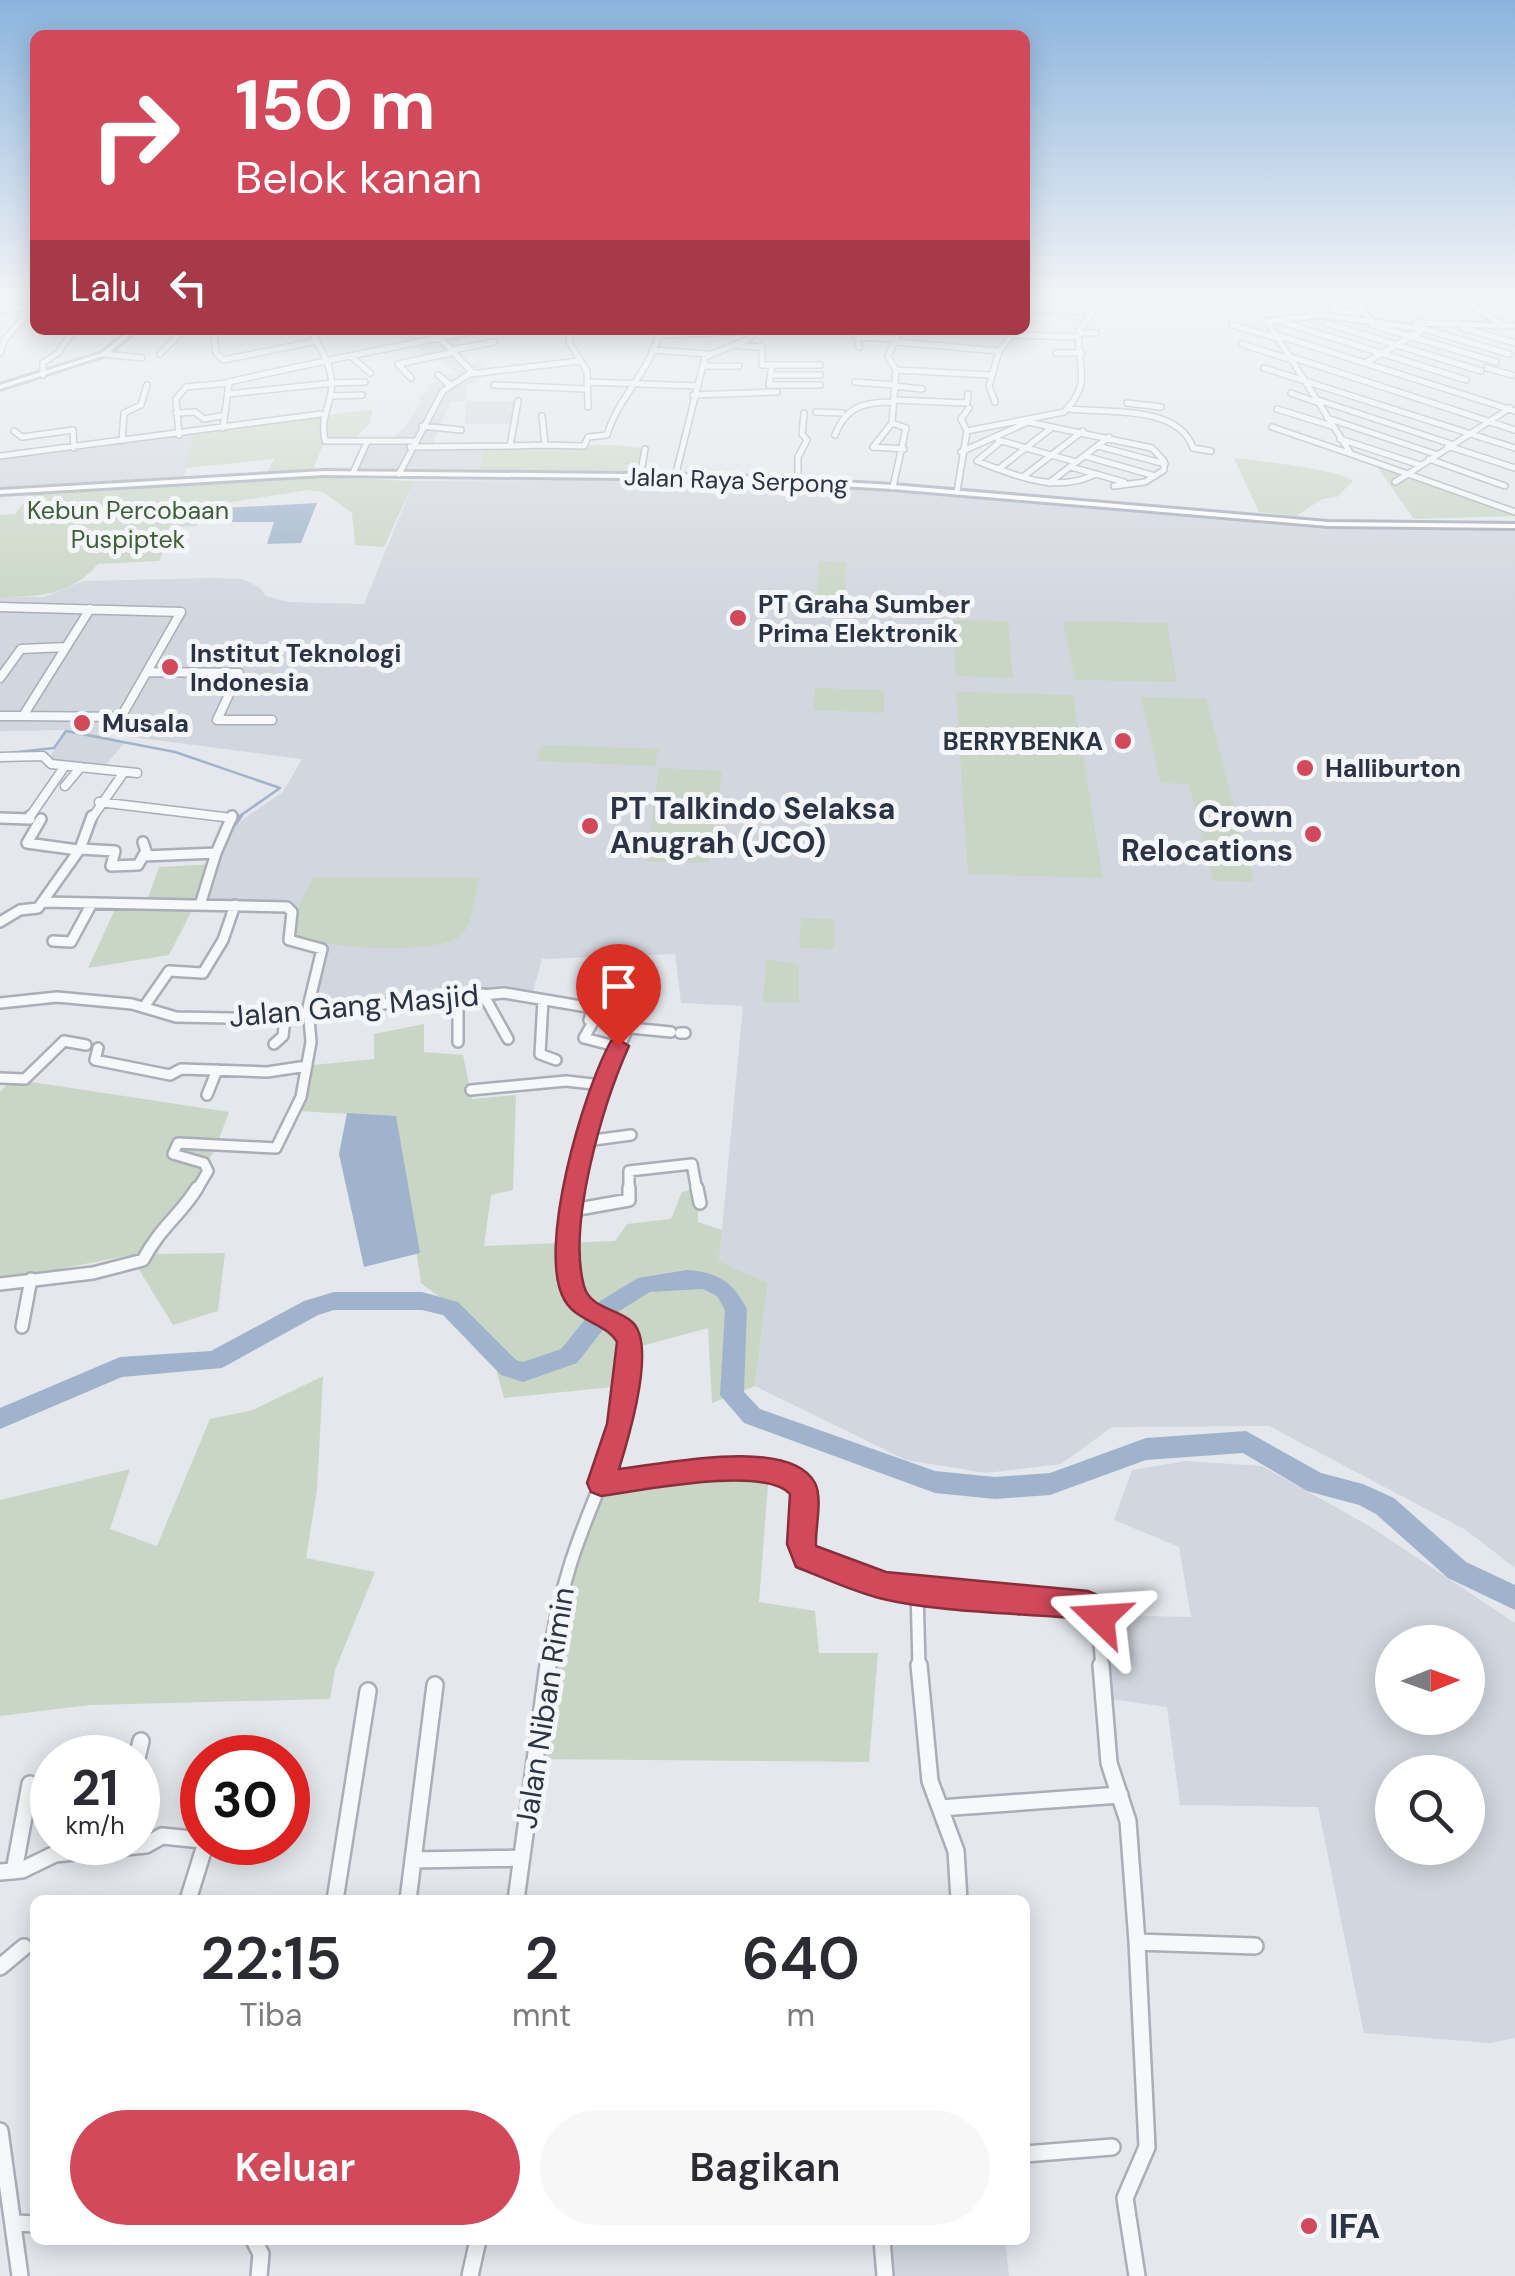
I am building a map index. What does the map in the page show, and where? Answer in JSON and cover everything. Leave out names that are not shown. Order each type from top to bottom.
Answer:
[{"type":"main road","name":"Jalan Raya Serpong","points":[[0,492],[353,473],[675,477],[893,486],[1328,524],[1515,523]]},
{"type":"street","points":[[122,441],[124,413],[142,404]]},
{"type":"street","points":[[176,404],[178,434]]},
{"type":"street","points":[[222,428],[225,404]]},
{"type":"street","points":[[326,404],[321,414],[326,442],[584,446],[587,438],[607,435],[613,414],[623,404]]},
{"type":"street","points":[[399,474],[411,444],[437,404]]},
{"type":"street","points":[[510,446],[517,404]]},
{"type":"street","points":[[675,477],[691,404]]},
{"type":"street","points":[[816,412],[842,413],[855,404]]},
{"type":"street","points":[[894,404],[892,422],[873,447],[904,449]]},
{"type":"street","points":[[1068,412],[1073,404]]},
{"type":"street","points":[[1128,416],[1131,404]]},
{"type":"street","points":[[1139,404],[1161,408]]},
{"type":"street","points":[[1318,404],[1351,454]]},
{"type":"street","points":[[1328,404],[1515,468]]},
{"type":"street","points":[[1383,404],[1515,448]]},
{"type":"street","points":[[1437,404],[1515,430]]},
{"type":"street","points":[[1146,418],[1152,406]]},
{"type":"street","points":[[956,492],[967,431],[961,419],[969,408]]},
{"type":"street","points":[[1277,408],[1432,457],[1506,486]]},
{"type":"street","points":[[1395,482],[1513,408]]},
{"type":"street","points":[[176,413],[194,412],[204,418],[221,416]]},
{"type":"street","points":[[1068,412],[1081,431]]},
{"type":"street","points":[[967,431],[1068,412],[1128,416],[1172,420],[1188,432],[1193,448],[1211,451]]},
{"type":"street","points":[[798,480],[798,457],[807,440],[802,434],[804,413]]},
{"type":"street","points":[[836,436],[842,413]]},
{"type":"street","points":[[0,456],[321,414]]},
{"type":"street","points":[[603,414],[613,414]]},
{"type":"street","points":[[542,416],[544,445]]},
{"type":"street","points":[[892,422],[906,428],[893,486]]},
{"type":"street","points":[[1095,486],[1049,483],[976,459],[1026,422],[1154,449],[1165,464]]},
{"type":"street","points":[[422,426],[462,430]]},
{"type":"street","points":[[1272,427],[1515,512]]},
{"type":"street","points":[[1000,468],[1050,429]]},
{"type":"street","points":[[14,431],[22,437],[73,430],[74,448]]},
{"type":"street","points":[[1024,476],[1081,431]]},
{"type":"street","points":[[1049,483],[1112,438]]},
{"type":"street","points":[[1340,439],[1420,465]]},
{"type":"street","points":[[961,452],[999,440],[1130,484]]},
{"type":"street","points":[[353,473],[367,442]]},
{"type":"street","points":[[1098,446],[1165,464]]},
{"type":"street","points":[[640,477],[645,448]]},
{"type":"street","points":[[1085,456],[1156,477]]},
{"type":"street","points":[[1114,486],[1156,477],[1165,464]]},
{"type":"street","points":[[1081,484],[1096,474]]},
{"type":"street","points":[[1485,501],[1515,479]]},
{"type":"street","points":[[0,607],[179,610],[120,717],[0,716]]},
{"type":"street","points":[[22,716],[90,609]]},
{"type":"street","points":[[0,678],[21,648],[66,648]]},
{"type":"street","points":[[147,672],[239,673],[217,720],[272,720]]},
{"type":"street","points":[[0,756],[43,756],[45,763],[137,773]]},
{"type":"street","points":[[28,819],[65,766]]},
{"type":"street","points":[[65,786],[81,768]]},
{"type":"street","points":[[0,922],[20,910],[37,909],[44,902],[79,850],[100,802],[124,772]]},
{"type":"street","points":[[100,802],[231,814],[232,823],[216,853],[200,905]]},
{"type":"street","points":[[0,818],[41,820],[28,844],[116,850],[112,866],[138,865],[144,856],[143,842]]},
{"type":"street","points":[[144,856],[216,853]]},
{"type":"street","points":[[0,1284],[140,1262],[160,1227],[186,1206],[208,1171],[204,1162],[174,1154],[175,1145],[275,1149],[298,1104],[312,1034],[308,1012],[321,946],[288,940],[289,908],[44,902]]},
{"type":"street","points":[[53,941],[71,942],[91,906]]},
{"type":"street","points":[[144,1006],[169,971],[203,972],[223,940],[235,906]]},
{"type":"street","points":[[608,978],[599,1009],[584,1038],[618,1046]]},
{"type":"street","name":"Jalan Gang Masjid","points":[[0,1003],[56,998],[144,1006],[158,1014],[194,1018],[285,1018],[308,1012],[508,993],[632,1014],[631,1028]]},
{"type":"street","points":[[482,994],[508,1039]]},
{"type":"street","points":[[458,996],[458,1042]]},
{"type":"street","points":[[543,1000],[540,1054],[556,1060]]},
{"type":"street","points":[[274,1044],[282,1036],[285,1018]]},
{"type":"street","points":[[631,1028],[679,1033]]},
{"type":"street","name":"Jalan Niban Rimin","points":[[508,1895],[521,1858],[551,1642],[569,1567],[620,1424],[631,1352],[625,1330],[584,1309],[573,1293],[569,1270],[574,1178],[602,1085],[618,1046],[631,1028]]},
{"type":"street","points":[[0,1078],[25,1079],[64,1041],[86,1044]]},
{"type":"street","points":[[98,1048],[94,1060],[137,1069],[152,1067],[170,1075],[182,1069],[267,1072],[307,1066]]},
{"type":"street","points":[[207,1094],[218,1070]]},
{"type":"street","points":[[471,1090],[566,1081],[602,1085]]},
{"type":"street","points":[[586,1141],[631,1135]]},
{"type":"street","points":[[573,1210],[629,1200],[629,1171],[677,1163],[692,1164],[700,1204]]},
{"type":"street","points":[[22,1326],[31,1280]]},
{"type":"street","points":[[601,1483],[739,1468],[793,1478],[804,1489],[801,1544],[806,1557],[831,1562],[844,1574],[886,1586],[1097,1609],[1109,1763],[1128,1821],[1137,1942],[1147,2147],[1125,2198],[1137,2276]]},
{"type":"street","points":[[917,1589],[922,1718],[930,1781],[956,1851],[959,1895]]},
{"type":"street","points":[[409,1895],[434,1685]]},
{"type":"street","points":[[336,1895],[368,1691]]},
{"type":"street","points":[[7,1872],[30,1784]]},
{"type":"street","points":[[940,1808],[1120,1796]]},
{"type":"street","points":[[413,1860],[521,1858]]},
{"type":"street","points":[[189,1895],[197,1865]]},
{"type":"street","points":[[1137,1942],[1255,1946]]},
{"type":"street","points":[[0,1967],[24,1947]]},
{"type":"street","points":[[0,2131],[16,2223],[20,2276]]},
{"type":"street","points":[[1030,2154],[1112,2146]]},
{"type":"street","points":[[16,2223],[30,2224]]},
{"type":"street","points":[[256,2245],[261,2254],[258,2276]]},
{"type":"street","points":[[470,2276],[477,2245]]},
{"type":"street","points":[[882,2245],[885,2276]]},
{"type":"shaded area","points":[[420,404],[449,404],[432,446],[485,446],[478,475],[354,474],[370,442],[390,442]]},
{"type":"shaded area","points":[[465,404],[519,404],[514,424],[465,424]]},
{"type":"shaded area","points":[[193,434],[184,477],[0,488],[0,457]]},
{"type":"shaded area","points":[[709,479],[898,489],[1325,524],[1515,525],[1515,1568],[1466,1530],[1269,1426],[1112,1427],[1061,1464],[986,1473],[906,1460],[755,1386],[768,1283],[719,1261],[743,1006],[681,1003],[675,954],[542,959],[533,991],[316,1010],[323,946],[292,937],[291,903],[195,905],[236,824],[283,792],[302,759],[92,732],[125,742],[103,768],[47,762],[66,730],[0,731],[0,597],[44,597],[84,581],[214,578],[242,579],[259,587],[266,596],[288,602],[364,604],[414,481]]},
{"type":"shaded area","points":[[1185,1461],[1262,1466],[1371,1527],[1515,1623],[1515,2038],[1490,2043],[1364,2033],[1318,1807],[1180,1805],[1167,1707],[1110,1699],[1105,1615],[1191,1617],[1179,1547],[1114,1520],[1132,1470]]},
{"type":"shaded area","points":[[881,2245],[1006,2245],[1009,2276],[883,2276]]},
{"type":"green space","points":[[373,409],[370,423],[351,442],[324,442],[311,474],[267,473],[274,459],[185,468],[193,434]]},
{"type":"green space","points":[[616,445],[648,449],[644,476],[478,475],[485,446]]},
{"type":"green space","points":[[1234,458],[1316,469],[1353,481],[1337,497],[1322,499],[1296,516],[1259,512]]},
{"type":"green space","points":[[1375,464],[1515,516],[1414,519]]},
{"type":"green space","name":"Kebun Percobaan Puspiptek","points":[[323,477],[414,481],[384,547],[355,545],[352,513],[323,492],[307,490],[206,506],[197,526],[173,527],[159,561],[98,564],[66,588],[0,597],[0,515],[15,514],[32,492]]},
{"type":"green space","points":[[819,561],[846,562],[845,615],[816,614]]},
{"type":"green space","points":[[953,620],[1008,621],[1013,678],[956,676]]},
{"type":"green space","points":[[1063,621],[1167,623],[1177,682],[1075,680]]},
{"type":"green space","points":[[815,688],[884,690],[884,713],[813,710]]},
{"type":"green space","points":[[956,692],[1073,695],[1103,878],[968,874]]},
{"type":"green space","points":[[1141,697],[1206,699],[1254,882],[1213,881],[1189,784],[1161,783]]},
{"type":"green space","points":[[541,745],[659,749],[655,766],[537,761]]},
{"type":"green space","points":[[659,768],[722,771],[709,863],[646,861]]},
{"type":"green space","points":[[216,864],[169,955],[88,968],[117,905],[146,904],[159,867]]},
{"type":"green space","points":[[313,878],[479,878],[471,917],[460,936],[428,946],[376,948],[325,943],[294,932],[300,902]]},
{"type":"green space","points":[[801,918],[835,919],[834,949],[799,948]]},
{"type":"green space","points":[[766,959],[799,965],[799,1003],[763,1002]]},
{"type":"green space","points":[[424,1024],[424,1052],[463,1055],[472,1099],[516,1095],[513,1190],[491,1195],[484,1246],[615,1241],[627,1224],[671,1219],[682,1192],[698,1188],[698,1222],[722,1230],[719,1261],[768,1283],[755,1386],[712,1403],[708,1328],[634,1348],[623,1386],[504,1398],[486,1332],[421,1283],[396,1117],[299,1111],[313,1065],[374,1059],[374,1034]]},
{"type":"green space","points":[[12,1079],[229,1112],[216,1147],[157,1254],[225,1253],[218,1311],[173,1325],[130,1255],[0,1281],[0,1092]]},
{"type":"green space","points":[[323,1376],[317,1490],[306,1558],[375,1572],[335,1670],[330,1699],[90,1705],[0,1716],[0,1500],[130,1469],[110,1529],[157,1546],[210,1419],[253,1410]]},
{"type":"green space","points":[[769,1471],[759,1602],[815,1611],[819,1653],[878,1653],[869,1762],[527,1759],[554,1625],[601,1485]]},
{"type":"water","points":[[317,503],[301,543],[267,544],[274,522],[217,522],[225,508]]},
{"type":"water","points":[[347,1113],[396,1116],[420,1253],[364,1267],[339,1154]]},
{"type":"waterway","points":[[0,754],[54,748],[66,731],[175,752],[280,788],[237,818]]},
{"type":"waterway","points":[[230,830],[241,816]]},
{"type":"waterway","points":[[0,1419],[120,1367],[214,1361],[312,1307],[334,1301],[422,1301],[450,1308],[509,1368],[523,1372],[569,1356],[608,1307],[646,1284],[706,1280],[725,1290],[736,1309],[732,1395],[752,1416],[935,1482],[995,1488],[1050,1484],[1146,1449],[1246,1442],[1316,1483],[1363,1495],[1385,1506],[1457,1570],[1515,1598]]},
{"type":"place","name":"PT Graha Sumber Prima Elektronik","points":[[738,618]]},
{"type":"place","name":"Institut Teknologi Indonesia","points":[[170,667]]},
{"type":"place","name":"Musala","points":[[82,723]]},
{"type":"place","name":"BERRYBENKA","points":[[1123,741]]},
{"type":"place","name":"Halliburton","points":[[1305,768]]},
{"type":"place","name":"PT Talkindo Selaksa Anugrah (JCO)","points":[[590,826]]},
{"type":"place","name":"Crown Relocations","points":[[1313,834]]},
{"type":"place","name":"IFA","points":[[1309,2226]]},
{"type":"route","points":[[618,1046],[604,1078],[574,1178],[569,1270],[578,1304],[625,1330],[630,1342],[620,1424],[601,1483],[739,1468],[769,1470],[793,1478],[804,1489],[802,1552],[806,1557],[831,1562],[844,1574],[886,1586],[1088,1605],[1097,1609],[1100,1618]]}]
